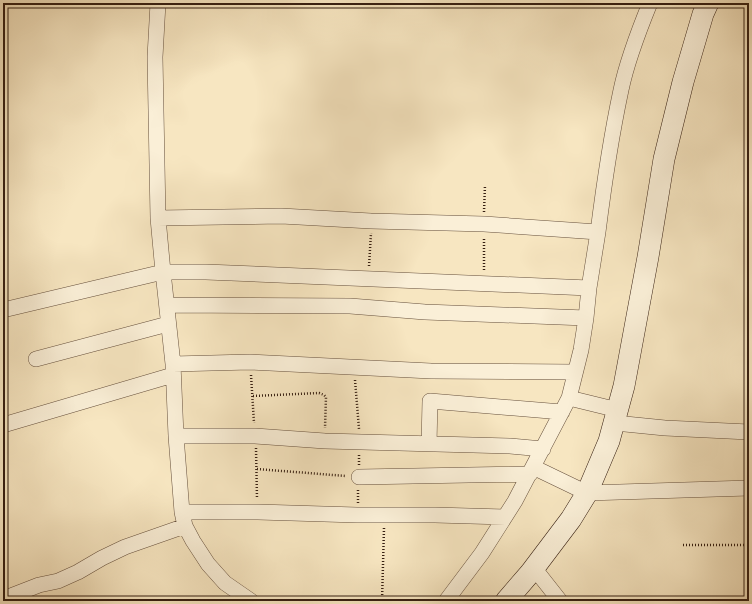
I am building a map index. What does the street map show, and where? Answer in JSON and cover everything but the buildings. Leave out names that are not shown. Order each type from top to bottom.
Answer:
[{"type":"main road","points":[[506,601],[534,568],[571,519],[587,493],[609,441],[624,386],[664,160],[683,82],[703,14],[708,3]]},
{"type":"street","points":[[158,3],[155,57],[158,218],[162,272],[173,370],[176,436],[184,519],[192,542],[208,564],[225,583],[251,601]]},
{"type":"street","points":[[446,601],[474,565],[505,517],[532,471],[569,398],[581,350],[609,155],[621,88],[641,24],[650,3]]},
{"type":"street","points":[[158,218],[281,216],[484,224],[598,232]]},
{"type":"street","points":[[3,310],[162,272],[206,272],[369,278],[589,288]]},
{"type":"street","points":[[166,305],[350,306],[425,312],[586,318]]},
{"type":"street","points":[[36,358],[168,324]]},
{"type":"street","points":[[3,425],[173,370],[250,362],[431,371],[575,372]]},
{"type":"street","points":[[569,398],[616,417],[665,428],[749,432]]},
{"type":"street","points":[[429,444],[430,401],[562,412]]},
{"type":"street","points":[[176,436],[255,436],[325,441],[510,446],[543,449]]},
{"type":"street","points":[[359,478],[532,471],[587,493],[749,488]]},
{"type":"street","points":[[3,598],[39,585],[58,581],[78,572],[102,558],[184,519],[258,512],[505,517]]},
{"type":"street","points":[[534,568],[560,601]]},
{"type":"path","points":[[484,283],[485,185]]},
{"type":"path","points":[[369,278],[371,220]]},
{"type":"path","points":[[250,362],[257,469],[258,512]]},
{"type":"path","points":[[355,367],[360,442],[357,515]]},
{"type":"path","points":[[253,396],[319,393],[324,395],[326,397],[325,441]]},
{"type":"path","points":[[257,469],[359,478]]},
{"type":"path","points":[[382,601],[384,515]]},
{"type":"path","points":[[683,545],[749,545]]}]
